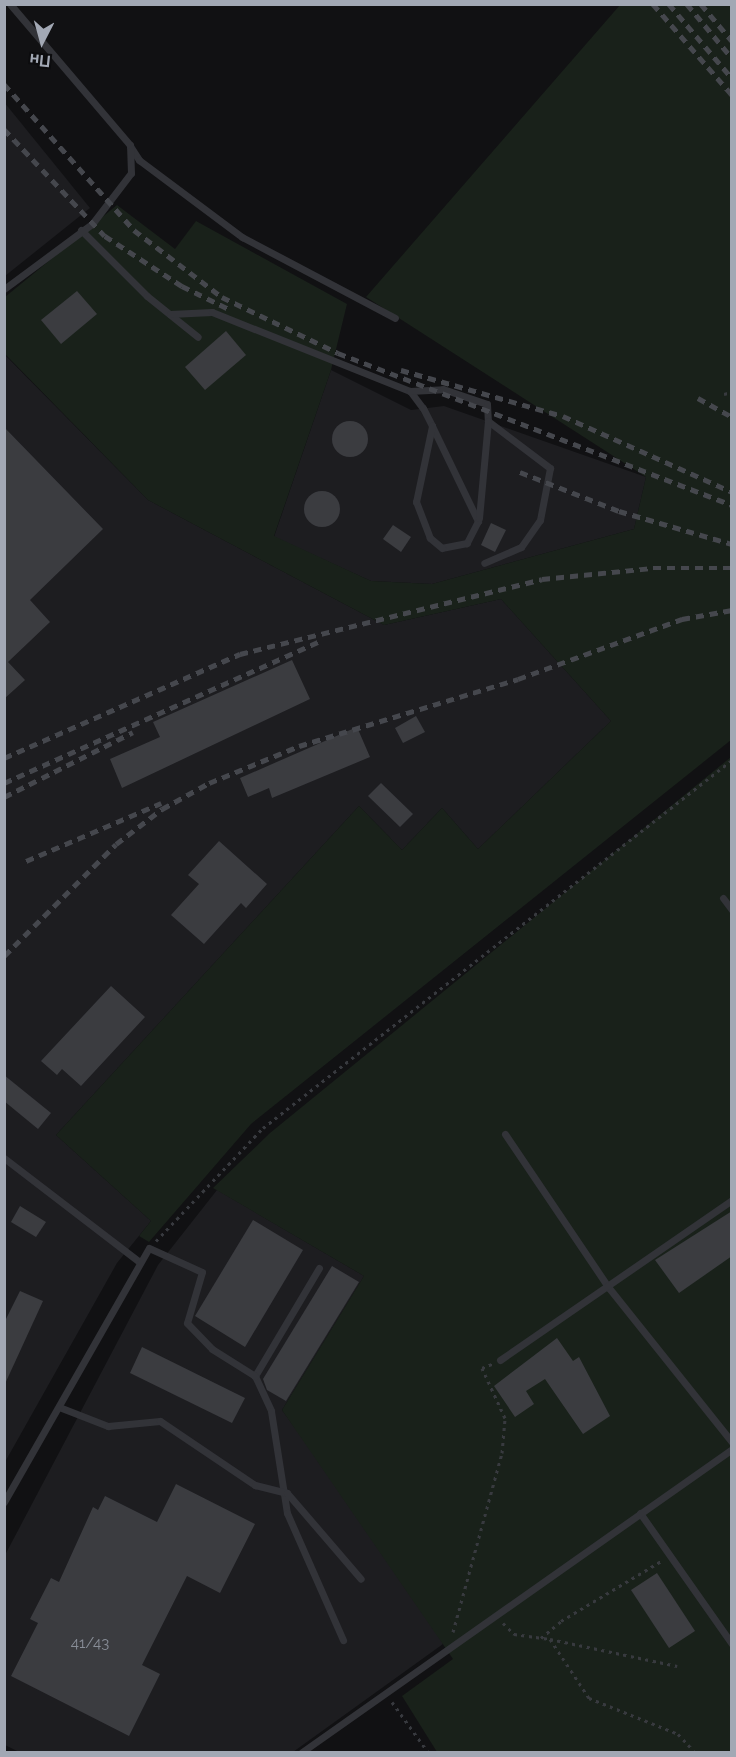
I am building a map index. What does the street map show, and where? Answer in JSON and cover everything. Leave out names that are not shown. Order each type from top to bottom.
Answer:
[{"type":"lane","points":[[9,4],[129,145],[139,160],[242,237],[395,318]]},
{"type":"lane","points":[[4,289],[92,224],[131,173],[129,145]]},
{"type":"lane","points":[[81,230],[170,314],[198,337]]},
{"type":"lane","points":[[170,314],[212,312],[410,391],[443,389],[487,404],[488,421],[478,521],[467,543],[442,548],[430,538],[416,502],[432,426]]},
{"type":"lane","points":[[410,391],[432,426],[478,521]]},
{"type":"lane","points":[[484,562],[522,547],[540,520],[550,468],[488,421]]},
{"type":"lane","points":[[723,898],[732,910]]},
{"type":"lane","points":[[505,1134],[609,1288],[732,1442]]},
{"type":"lane","points":[[4,1158],[138,1261]]},
{"type":"lane","points":[[501,1360],[609,1288],[732,1200]]},
{"type":"lane","points":[[4,1502],[59,1407],[138,1261],[149,1248],[202,1272],[187,1323],[212,1349],[255,1376],[271,1411],[287,1493],[287,1513],[343,1640]]},
{"type":"lane","points":[[255,1376],[319,1268]]},
{"type":"lane","points":[[59,1407],[108,1426],[160,1421],[255,1485],[287,1493],[361,1579]]},
{"type":"lane","points":[[302,1752],[732,1449]]},
{"type":"lane","points":[[640,1513],[732,1644]]},
{"type":"path","points":[[724,394],[732,392]]},
{"type":"path","points":[[149,1248],[263,1128],[732,760]]},
{"type":"path","points":[[447,1651],[502,1453],[505,1418],[482,1368],[501,1360]]},
{"type":"path","points":[[541,1638],[561,1621],[670,1556]]},
{"type":"path","points":[[495,1616],[514,1634],[550,1639],[677,1666]]},
{"type":"path","points":[[550,1639],[589,1698],[678,1734],[694,1751]]},
{"type":"path","points":[[386,1693],[428,1752]]},
{"type":"shaded area","points":[[620,5],[731,5],[731,740],[251,1124],[149,1242],[139,1236],[151,1221],[56,1135],[359,806],[402,850],[442,808],[478,849],[611,721],[501,599],[384,625],[148,500],[5,354],[5,297],[117,205],[175,249],[196,221],[347,304],[331,370],[274,536],[371,581],[432,584],[634,529],[646,477],[366,297]]},
{"type":"shaded area","points":[[4,102],[90,208],[5,276],[4,276]]},
{"type":"shaded area","points":[[4,354],[148,500],[384,625],[501,599],[611,721],[478,849],[442,808],[402,850],[359,806],[56,1135],[151,1221],[117,1263],[5,1462]]},
{"type":"shaded area","points":[[331,370],[411,410],[444,406],[646,477],[634,529],[432,584],[371,581],[274,537]]},
{"type":"shaded area","points":[[731,757],[731,1752],[437,1752],[402,1696],[453,1659],[282,1410],[364,1276],[213,1188],[270,1133]]},
{"type":"shaded area","points":[[217,1190],[364,1276],[282,1410],[398,1570],[443,1644],[293,1752],[19,1752],[5,1745],[4,1557],[158,1265]]},
{"type":"building","points":[[77,291],[97,314],[61,344],[41,320]]},
{"type":"building","points":[[226,331],[246,355],[205,390],[185,367]]},
{"type":"building","points":[[350,421],[362,427],[368,439],[362,451],[350,457],[338,451],[332,439],[338,427]]},
{"type":"building","points":[[4,427],[103,529],[30,600],[50,622],[8,662],[25,680],[4,699]]},
{"type":"building","points":[[322,491],[335,496],[340,509],[335,522],[322,527],[309,522],[304,509],[309,496]]},
{"type":"building","points":[[491,523],[506,530],[495,552],[481,545]]},
{"type":"building","points":[[393,525],[411,537],[401,552],[383,539]]},
{"type":"building","points":[[292,660],[310,699],[122,788],[110,759],[160,737],[153,722]]},
{"type":"building","points":[[416,716],[425,732],[403,743],[395,728]]},
{"type":"building","points":[[357,727],[370,757],[272,798],[269,788],[248,797],[240,778]]},
{"type":"building","points":[[381,783],[413,814],[400,827],[368,796]]},
{"type":"building","points":[[219,841],[267,884],[246,908],[241,903],[204,944],[171,915],[199,884],[188,875]]},
{"type":"building","points":[[111,986],[145,1017],[81,1086],[62,1069],[57,1075],[41,1061]]},
{"type":"building","points":[[4,1075],[51,1113],[38,1129],[4,1101]]},
{"type":"building","points":[[20,1206],[46,1222],[36,1237],[11,1222]]},
{"type":"building","points":[[732,1211],[732,1256],[679,1293],[655,1260]]},
{"type":"building","points":[[253,1220],[303,1250],[245,1347],[195,1316]]},
{"type":"building","points":[[332,1266],[359,1282],[286,1401],[267,1390],[263,1379]]},
{"type":"building","points":[[20,1291],[43,1301],[4,1386],[4,1323]]},
{"type":"building","points":[[557,1338],[573,1361],[579,1357],[610,1416],[583,1434],[545,1379],[526,1391],[534,1404],[515,1417],[494,1386]]},
{"type":"building","points":[[142,1347],[245,1398],[232,1423],[130,1373]]},
{"type":"building","points":[[176,1484],[255,1524],[220,1593],[187,1576],[142,1665],[160,1674],[129,1736],[11,1676],[38,1623],[30,1619],[51,1578],[59,1582],[93,1507],[98,1510],[105,1496],[157,1522]]},
{"type":"building","points":[[657,1573],[695,1631],[669,1648],[631,1590]]},
{"type":"railway","points":[[653,4],[732,95]]},
{"type":"railway","points":[[669,4],[732,78]]},
{"type":"railway","points":[[687,4],[732,58]]},
{"type":"railway","points":[[701,4],[732,41]]},
{"type":"railway","points":[[4,84],[134,230],[222,297],[338,353],[732,505]]},
{"type":"railway","points":[[4,129],[105,236],[182,286],[231,310]]},
{"type":"railway","points":[[401,370],[563,416],[732,492]]},
{"type":"railway","points":[[698,398],[732,417]]},
{"type":"railway","points":[[520,472],[619,511],[732,544]]},
{"type":"railway","points":[[4,758],[240,654],[542,579],[653,568],[732,568]]},
{"type":"railway","points":[[4,956],[116,844],[162,809],[209,783],[299,746],[518,679],[682,619],[732,610]]},
{"type":"railway","points":[[4,783],[318,642]]},
{"type":"railway","points":[[4,797],[133,732]]},
{"type":"railway","points":[[26,861],[161,803]]}]
